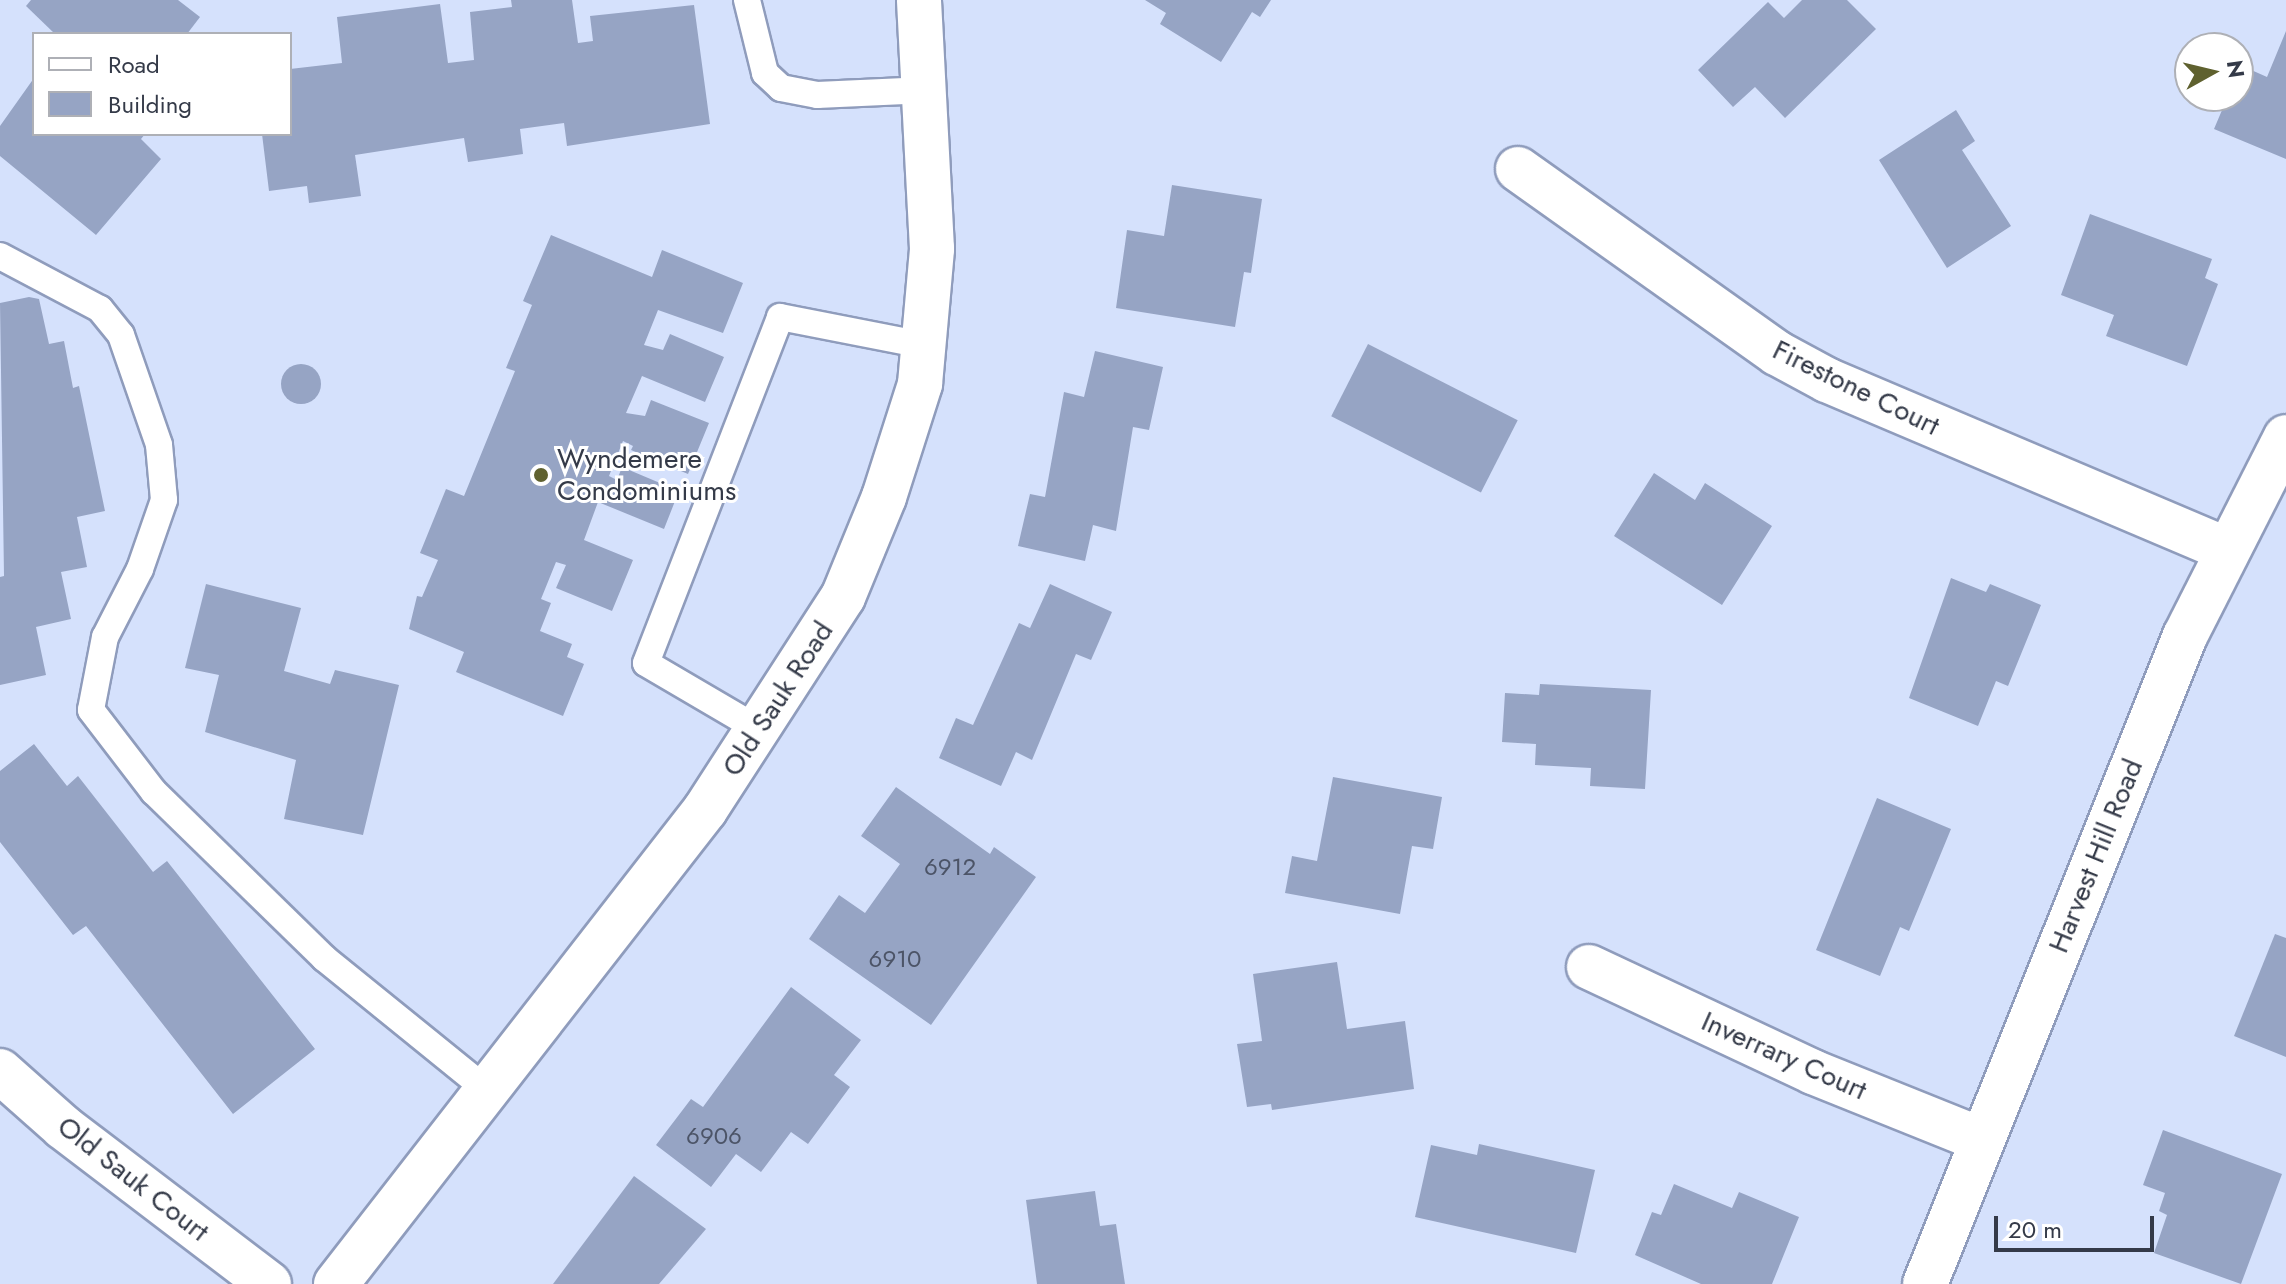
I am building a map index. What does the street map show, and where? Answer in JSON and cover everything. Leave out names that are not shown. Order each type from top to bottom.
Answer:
[{"type":"street","name":"Old Sauk Road","points":[[336,1284],[705,810],[760,730],[843,597],[916,398],[923,345],[932,249],[927,90],[919,0]]},
{"type":"street","name":"Firestone Court","points":[[1518,169],[1789,360],[2033,471],[2227,550]]},
{"type":"street","name":"Harvest Hill Road","points":[[1925,1284],[2185,636],[2286,437]]},
{"type":"street","name":"Inverrary Court","points":[[1589,967],[1813,1072],[1982,1140]]},
{"type":"street","name":"Old Sauk Court","points":[[0,1071],[63,1127],[269,1284]]},
{"type":"lane","points":[[747,0],[765,73],[781,88],[817,95],[927,90]]},
{"type":"lane","points":[[0,256],[100,309],[121,335],[159,445],[164,500],[140,569],[105,637],[91,710],[154,792],[324,958],[488,1091]]},
{"type":"lane","points":[[760,730],[646,663],[780,317],[923,345]]},
{"type":"building","points":[[31,0],[178,0],[200,17],[189,32],[53,32],[26,6]]},
{"type":"building","points":[[511,0],[572,0],[578,43],[593,41],[590,16],[694,5],[710,124],[567,146],[564,123],[520,129],[523,154],[468,162],[464,138],[355,155],[361,196],[309,203],[307,186],[269,191],[262,136],[292,136],[292,69],[342,63],[337,17],[440,4],[448,63],[474,60],[470,12],[512,7]]},
{"type":"building","points":[[1145,0],[1271,0],[1260,17],[1252,12],[1221,62],[1160,24],[1166,13]]},
{"type":"building","points":[[1802,0],[1847,0],[1876,29],[1785,118],[1755,87],[1733,107],[1698,70],[1768,2],[1784,18]]},
{"type":"building","points":[[2286,31],[2286,159],[2214,129],[2221,112],[2254,112],[2254,71],[2267,77]]},
{"type":"building","points":[[32,81],[32,136],[143,136],[141,139],[161,159],[96,235],[0,156],[0,126]]},
{"type":"building","points":[[1956,110],[1975,141],[1962,150],[2011,226],[1947,268],[1879,160]]},
{"type":"building","points":[[1172,185],[1262,199],[1251,273],[1244,272],[1235,327],[1116,308],[1127,230],[1164,236]]},
{"type":"building","points":[[2090,214],[2212,259],[2205,278],[2218,284],[2187,366],[2106,336],[2114,315],[2061,295]]},
{"type":"building","name":"Wyndemere Condominiums","points":[[551,235],[652,277],[662,250],[743,283],[723,333],[658,310],[644,345],[663,350],[670,334],[724,357],[705,402],[642,376],[626,413],[645,416],[651,400],[709,423],[688,474],[631,450],[633,446],[623,441],[609,476],[617,480],[622,467],[679,491],[664,529],[598,502],[584,540],[633,560],[612,611],[556,588],[566,565],[556,562],[541,599],[551,603],[540,631],[572,644],[567,657],[584,664],[563,716],[456,672],[464,652],[409,629],[417,596],[422,597],[438,560],[420,553],[446,489],[464,496],[515,371],[506,368],[532,305],[523,301]]},
{"type":"building","points":[[29,297],[39,299],[49,344],[64,341],[73,388],[79,386],[105,511],[77,517],[87,567],[61,572],[71,619],[36,627],[46,675],[0,685],[0,577],[4,576],[0,303]]},
{"type":"building","points":[[1368,344],[1518,420],[1481,492],[1331,416]]},
{"type":"building","points":[[1095,351],[1163,367],[1149,430],[1133,427],[1116,531],[1093,525],[1085,561],[1018,546],[1030,494],[1045,497],[1064,392],[1084,397]]},
{"type":"building","points":[[301,364],[315,370],[321,384],[315,398],[301,404],[287,398],[281,384],[287,370]]},
{"type":"building","points":[[1654,473],[1695,500],[1705,483],[1772,526],[1722,605],[1614,536]]},
{"type":"building","points":[[1951,578],[1986,592],[1990,584],[2041,605],[2008,686],[1996,681],[1978,726],[1909,698]]},
{"type":"building","points":[[206,584],[301,608],[284,671],[330,684],[335,670],[399,685],[363,835],[284,819],[296,760],[205,732],[219,675],[185,668]]},
{"type":"building","points":[[1050,584],[1112,612],[1091,660],[1076,654],[1032,760],[1016,752],[1001,786],[939,758],[956,718],[973,725],[1019,623],[1030,628]]},
{"type":"building","points":[[1540,684],[1651,690],[1645,789],[1590,786],[1591,768],[1535,765],[1536,744],[1502,742],[1505,693],[1539,695]]},
{"type":"building","points":[[34,744],[67,786],[78,776],[153,872],[167,861],[315,1049],[233,1114],[86,926],[73,935],[0,842],[0,771]]},
{"type":"building","points":[[1333,777],[1442,797],[1433,849],[1412,846],[1400,914],[1285,893],[1292,856],[1317,861]]},
{"type":"building","points":[[896,787],[990,854],[994,847],[1036,877],[931,1025],[809,939],[839,895],[865,913],[900,864],[861,836]]},
{"type":"building","points":[[1877,798],[1951,829],[1909,931],[1900,927],[1880,976],[1816,950]]},
{"type":"building","points":[[2275,934],[2286,938],[2286,1057],[2234,1036]]},
{"type":"building","points":[[1337,962],[1347,1029],[1405,1021],[1414,1089],[1272,1110],[1271,1104],[1247,1107],[1237,1044],[1262,1041],[1253,974]]},
{"type":"building","points":[[791,987],[861,1040],[834,1075],[850,1087],[808,1144],[791,1132],[761,1172],[736,1154],[711,1187],[656,1145],[691,1099],[703,1107]]},
{"type":"building","points":[[2163,1130],[2282,1174],[2241,1284],[2154,1253],[2167,1215],[2159,1211],[2165,1193],[2143,1185]]},
{"type":"building","points":[[1479,1144],[1595,1170],[1576,1253],[1415,1217],[1431,1145],[1477,1155]]},
{"type":"building","points":[[634,1176],[706,1229],[659,1284],[553,1284]]},
{"type":"building","points":[[1674,1184],[1732,1208],[1739,1192],[1799,1217],[1772,1284],[1701,1284],[1635,1255],[1652,1212],[1661,1215]]},
{"type":"building","points":[[1095,1191],[1100,1226],[1116,1224],[1125,1284],[1037,1284],[1026,1200]]},
{"type":"place","name":"Wyndemere Condominiums","points":[[541,475]]}]
